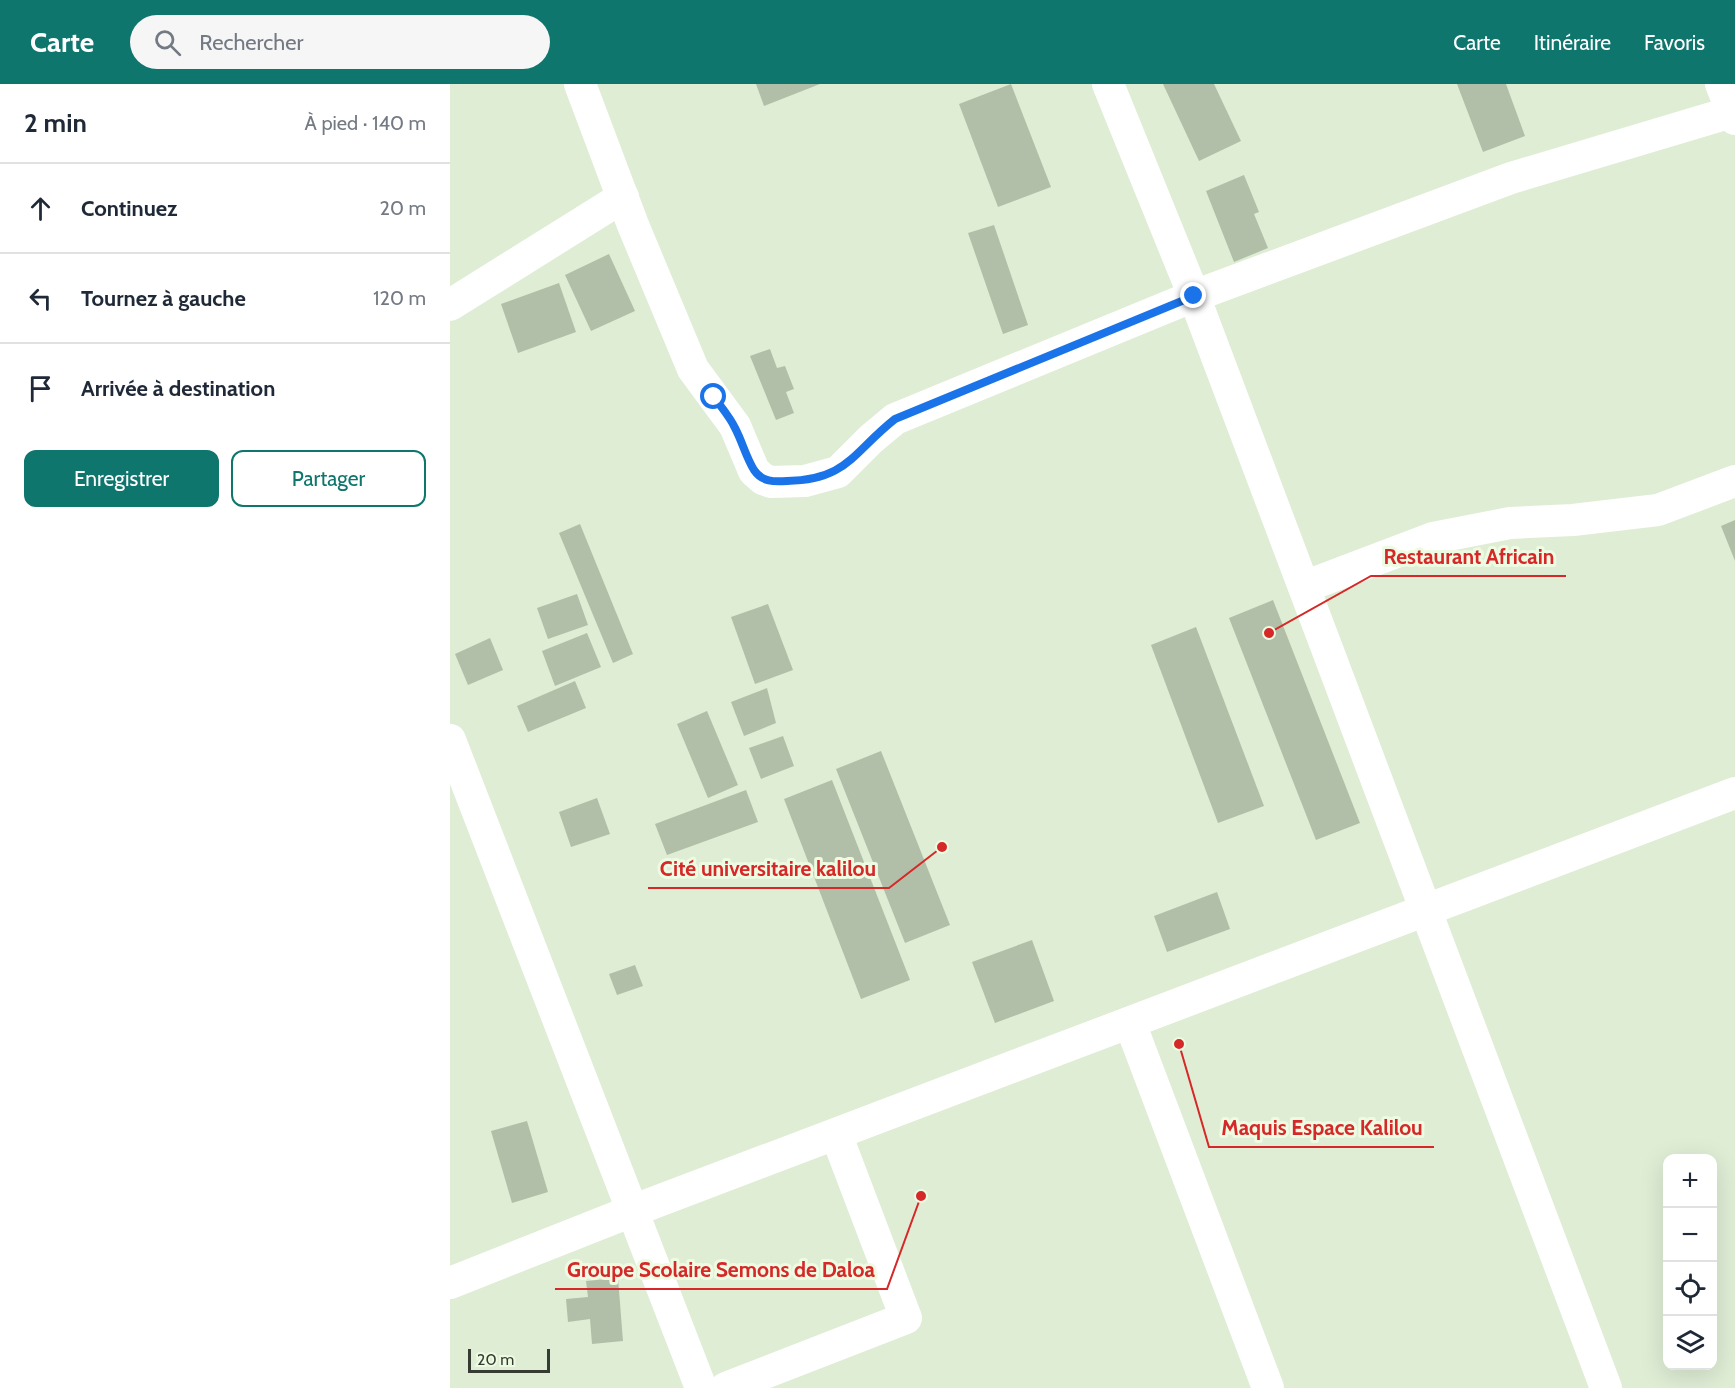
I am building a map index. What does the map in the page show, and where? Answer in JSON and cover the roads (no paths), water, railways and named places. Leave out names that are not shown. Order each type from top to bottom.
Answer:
[{"type":"street","points":[[580,84],[693,369],[735,426],[754,471],[763,479],[771,482],[806,481],[838,472],[895,419],[1194,296],[1511,178],[1734,114],[1721,84]]},
{"type":"street","points":[[1108,84],[1194,296],[1606,1388]]},
{"type":"street","points":[[450,305],[623,197]]},
{"type":"street","points":[[1304,586],[1434,538],[1510,524],[1573,520],[1658,510],[1735,482]]},
{"type":"street","points":[[450,740],[701,1388]]},
{"type":"street","points":[[450,1283],[632,1211],[1428,912],[1735,793]]},
{"type":"street","points":[[1130,1023],[1268,1388]]},
{"type":"street","points":[[726,1388],[906,1318],[836,1134]]},
{"type":"place","name":"Restaurant Africain","points":[[1269,633]]},
{"type":"place","name":"Cité universitaire kalilou","points":[[942,847]]},
{"type":"place","name":"Maquis Espace Kalilou","points":[[1179,1044]]},
{"type":"place","name":"Groupe Scolaire Semons de Daloa","points":[[921,1196]]}]
